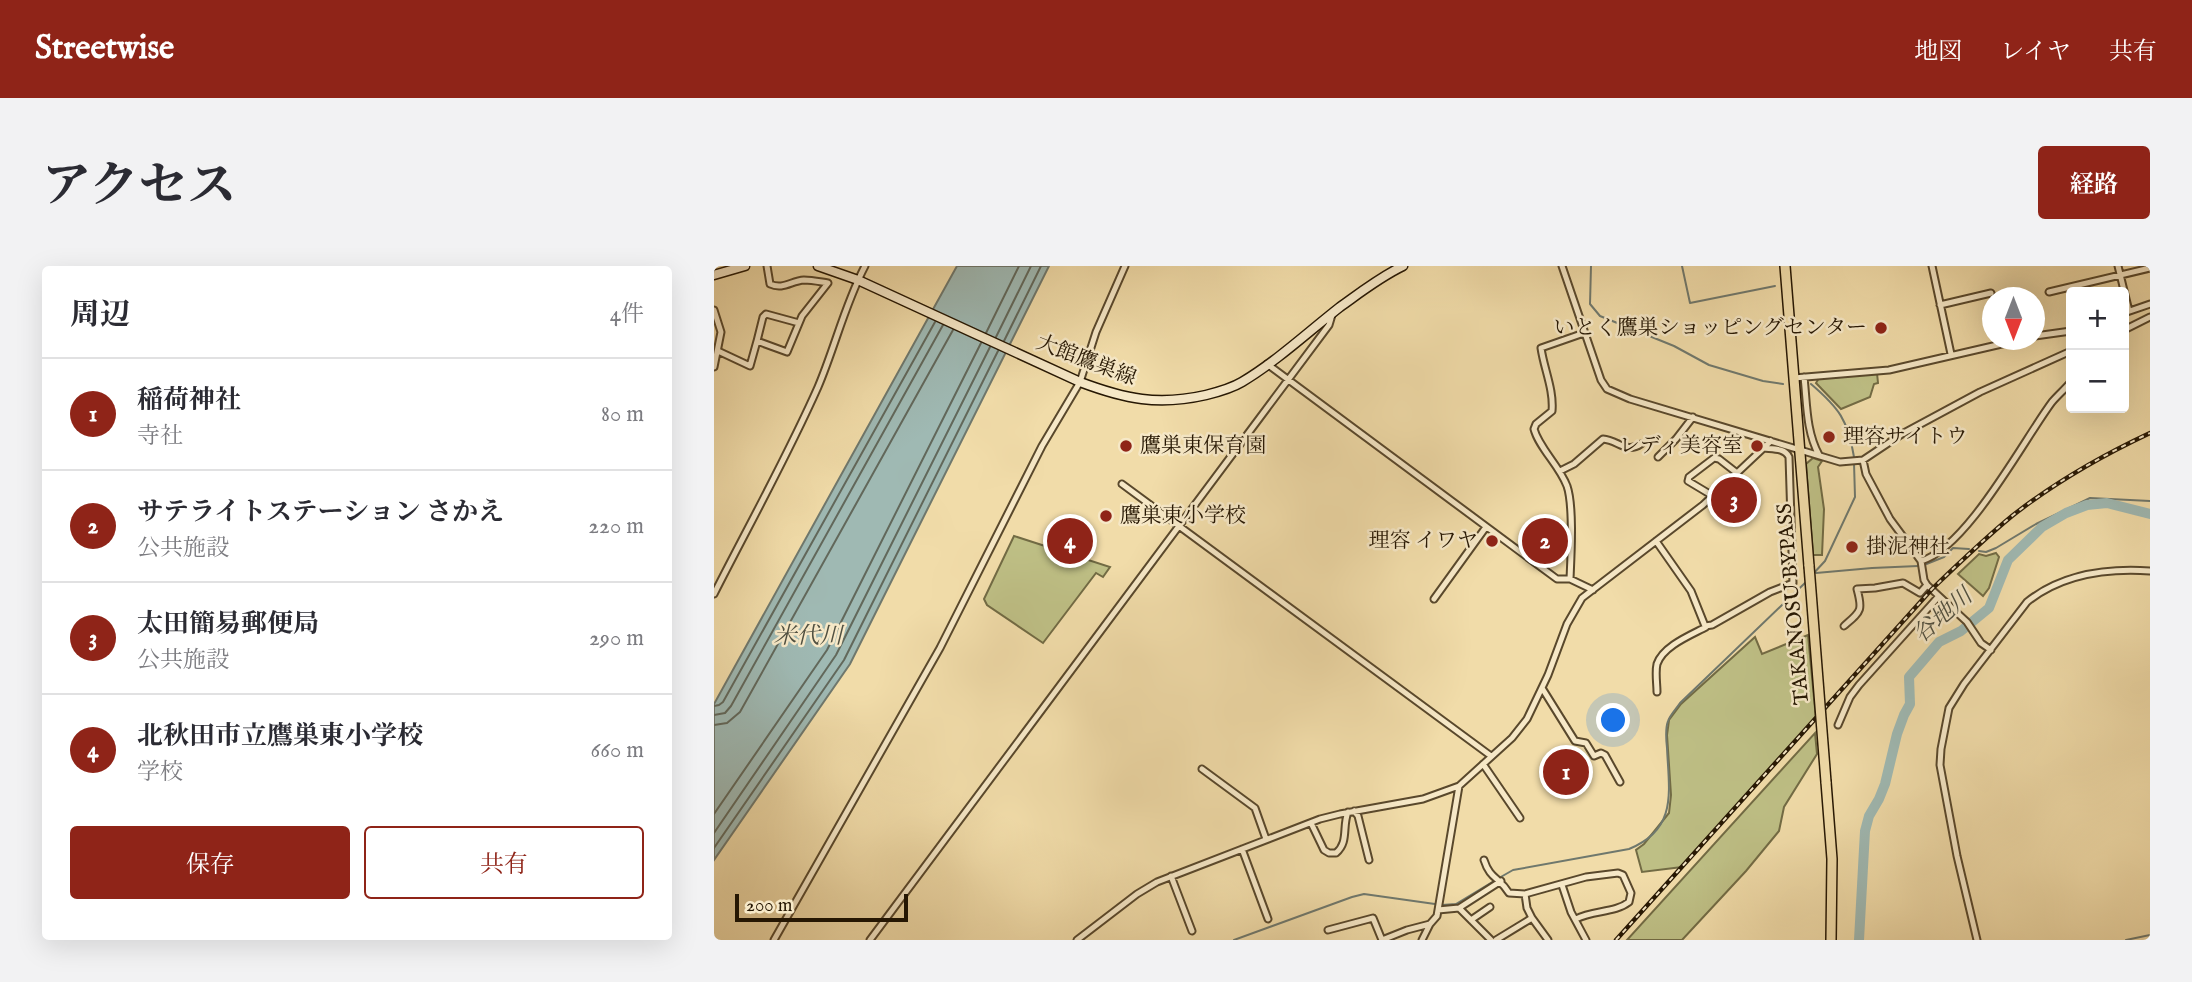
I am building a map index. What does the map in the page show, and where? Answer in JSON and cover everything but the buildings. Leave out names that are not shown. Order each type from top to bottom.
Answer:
[{"type":"highway","name":"TAKANOSU BYPASS","points":[[1784,266],[1799,378],[1798,449],[1810,566],[1832,859],[1831,940]]},
{"type":"main road","points":[[714,275],[745,266]]},
{"type":"main road","name":"大館鷹巣線","points":[[818,266],[858,280],[1080,382],[1113,394],[1165,402],[1212,394],[1240,384],[1377,279],[1403,266]]},
{"type":"street","points":[[757,341],[787,352],[806,310],[828,284],[807,280],[774,287],[768,278],[767,266]]},
{"type":"street","points":[[714,594],[817,390],[865,266]]},
{"type":"street","points":[[774,940],[940,648],[1042,446],[1080,382],[1096,332],[1125,266]]},
{"type":"street","points":[[1562,266],[1601,380],[1607,389],[1630,399],[1840,462],[1863,460],[1902,433],[1980,392],[2066,353]]},
{"type":"street","points":[[1932,266],[1951,354]]},
{"type":"street","points":[[2118,266],[2122,287]]},
{"type":"street","points":[[2049,292],[2150,268]]},
{"type":"street","points":[[1940,304],[1982,295]]},
{"type":"street","points":[[2129,311],[2149,304],[2150,314],[2129,327]]},
{"type":"street","points":[[714,310],[721,332],[714,367]]},
{"type":"street","points":[[870,940],[1329,325],[1333,313]]},
{"type":"street","points":[[718,351],[750,366],[766,314],[799,323]]},
{"type":"street","points":[[2045,335],[2066,332]]},
{"type":"street","points":[[1570,579],[1568,488],[1560,471],[1536,438],[1534,429],[1536,424],[1552,411],[1553,399],[1541,348],[1584,333]]},
{"type":"street","points":[[1819,456],[1812,443],[1799,378],[1889,370],[1982,348]]},
{"type":"street","points":[[1268,364],[1557,579],[1570,579],[1593,590]]},
{"type":"street","points":[[1921,561],[1942,551],[1955,538],[2017,456],[2053,401],[2066,387]]},
{"type":"street","points":[[1658,457],[1693,417]]},
{"type":"street","points":[[1560,471],[1574,464],[1603,439],[1631,448],[1641,444]]},
{"type":"street","points":[[1077,940],[1137,894],[1171,876],[1311,823],[1351,812],[1423,799],[1459,786],[1512,738],[1527,719],[1576,605],[1713,496],[1771,441]]},
{"type":"street","points":[[1657,692],[1656,666],[1668,649],[1770,592],[1793,583],[1789,457],[1781,450],[1764,447]]},
{"type":"street","points":[[1713,496],[1688,481],[1689,477],[1714,458],[1737,473]]},
{"type":"street","points":[[1863,460],[1867,474],[1890,519],[1921,561],[1927,585],[1967,621],[1982,643],[1991,650]]},
{"type":"street","points":[[1122,484],[1491,756]]},
{"type":"street","points":[[1434,599],[1486,527]]},
{"type":"street","points":[[1656,541],[1691,591],[1705,626],[1709,625]]},
{"type":"street","points":[[1977,940],[1957,856],[1940,765],[1949,708],[1964,684],[2027,602],[2047,587],[2086,575],[2126,569],[2150,571]]},
{"type":"street","points":[[1844,626],[1861,611],[1857,589],[1903,583],[1920,593],[1927,585]]},
{"type":"street","points":[[1838,725],[1850,697],[1939,596]]},
{"type":"street","points":[[1542,688],[1575,741],[1586,743],[1594,756],[1601,753],[1605,755],[1620,782]]},
{"type":"street","points":[[1483,764],[1520,817]]},
{"type":"street","points":[[1202,769],[1255,808],[1266,839]]},
{"type":"street","points":[[1422,940],[1437,916],[1459,786]]},
{"type":"street","points":[[1311,823],[1324,850],[1335,853],[1344,843],[1344,822],[1351,812]]},
{"type":"street","points":[[1351,812],[1359,816],[1370,860]]},
{"type":"street","points":[[1242,849],[1268,919]]},
{"type":"street","points":[[1484,860],[1488,873],[1499,879],[1509,893],[1525,894],[1586,877],[1618,873],[1623,875],[1631,894],[1629,902],[1624,906],[1586,914],[1576,919]]},
{"type":"street","points":[[1171,876],[1192,930]]},
{"type":"street","points":[[1459,908],[1499,879]]},
{"type":"street","points":[[1562,885],[1571,912],[1586,940]]},
{"type":"street","points":[[1525,894],[1527,908],[1548,940]]},
{"type":"street","points":[[1439,906],[1459,908],[1494,940],[1506,937],[1532,918]]},
{"type":"street","points":[[1471,920],[1490,907]]},
{"type":"street","points":[[1328,930],[1373,918],[1382,940],[1430,924]]},
{"type":"green space","points":[[1877,373],[1878,383],[1874,384],[1870,397],[1841,409],[1816,383],[1819,378]]},
{"type":"green space","points":[[1813,458],[1822,461],[1818,467],[1824,509],[1822,555],[1813,555],[1806,464]]},
{"type":"green space","points":[[1014,536],[1110,567],[1103,577],[1096,573],[1043,643],[987,605],[984,599]]},
{"type":"green space","points":[[1996,553],[1999,557],[1989,588],[1983,596],[1958,574],[1979,554],[1986,556]]},
{"type":"green space","points":[[1808,635],[1816,719],[1682,867],[1642,872],[1636,850],[1669,813],[1669,720],[1681,704],[1755,637],[1762,654]]},
{"type":"green space","points":[[1815,733],[1817,754],[1784,807],[1779,831],[1746,871],[1682,940],[1627,940]]},
{"type":"water","name":"米代川","points":[[957,266],[1049,266],[850,664],[714,860],[714,704]]},
{"type":"waterway","points":[[1591,266],[1590,304],[1600,316],[1674,346],[1709,365],[1783,384]]},
{"type":"waterway","points":[[1682,266],[1690,303],[1775,286]]},
{"type":"waterway","points":[[1811,384],[1829,400],[1841,416],[1849,433],[1854,457]]},
{"type":"waterway","points":[[1812,575],[1825,561],[1855,497],[1854,463]]},
{"type":"waterway","name":"谷地川","points":[[1979,551],[1986,552],[1996,548],[2036,524],[2090,498],[2150,501]]},
{"type":"waterway","name":"谷地川","points":[[1859,940],[1865,831],[1869,816],[1885,784],[1897,734],[1910,704],[1909,677],[1939,642],[1961,631],[1989,608],[2008,560],[2042,527],[2087,505],[2107,503],[2150,514]]},
{"type":"waterway","points":[[1924,565],[1944,557],[1953,548],[1969,549]]},
{"type":"waterway","points":[[1816,573],[1918,566]]},
{"type":"waterway","points":[[1499,878],[1513,870],[1629,849],[1645,841],[1656,831],[1663,820],[1669,794],[1666,731],[1670,716],[1680,703],[1806,582]]},
{"type":"waterway","points":[[1234,940],[1364,894],[1442,905],[1456,904],[1494,881]]},
{"type":"waterway","points":[[2126,940],[2150,935]]},
{"type":"railway","points":[[1616,940],[1952,570],[2044,492],[2150,433]]},
{"type":"place","name":"いとく鷹巣ショッピングセンター","points":[[1881,328]]},
{"type":"place","name":"理容サイトウ","points":[[1829,437]]},
{"type":"place","name":"鷹巣東保育園","points":[[1126,446]]},
{"type":"place","name":"レディ美容室","points":[[1757,446]]},
{"type":"place","name":"太田簡易郵便局","points":[[1734,500]]},
{"type":"place","name":"鷹巣東小学校","points":[[1106,516]]},
{"type":"place","name":"北秋田市立鷹巣東小学校","points":[[1070,541]]},
{"type":"place","name":"理容 イワヤ","points":[[1492,541]]},
{"type":"place","name":"サテライトステーション さかえ","points":[[1545,541]]},
{"type":"place","name":"掛泥神社","points":[[1852,547]]},
{"type":"place","name":"稲荷神社","points":[[1566,772]]}]
